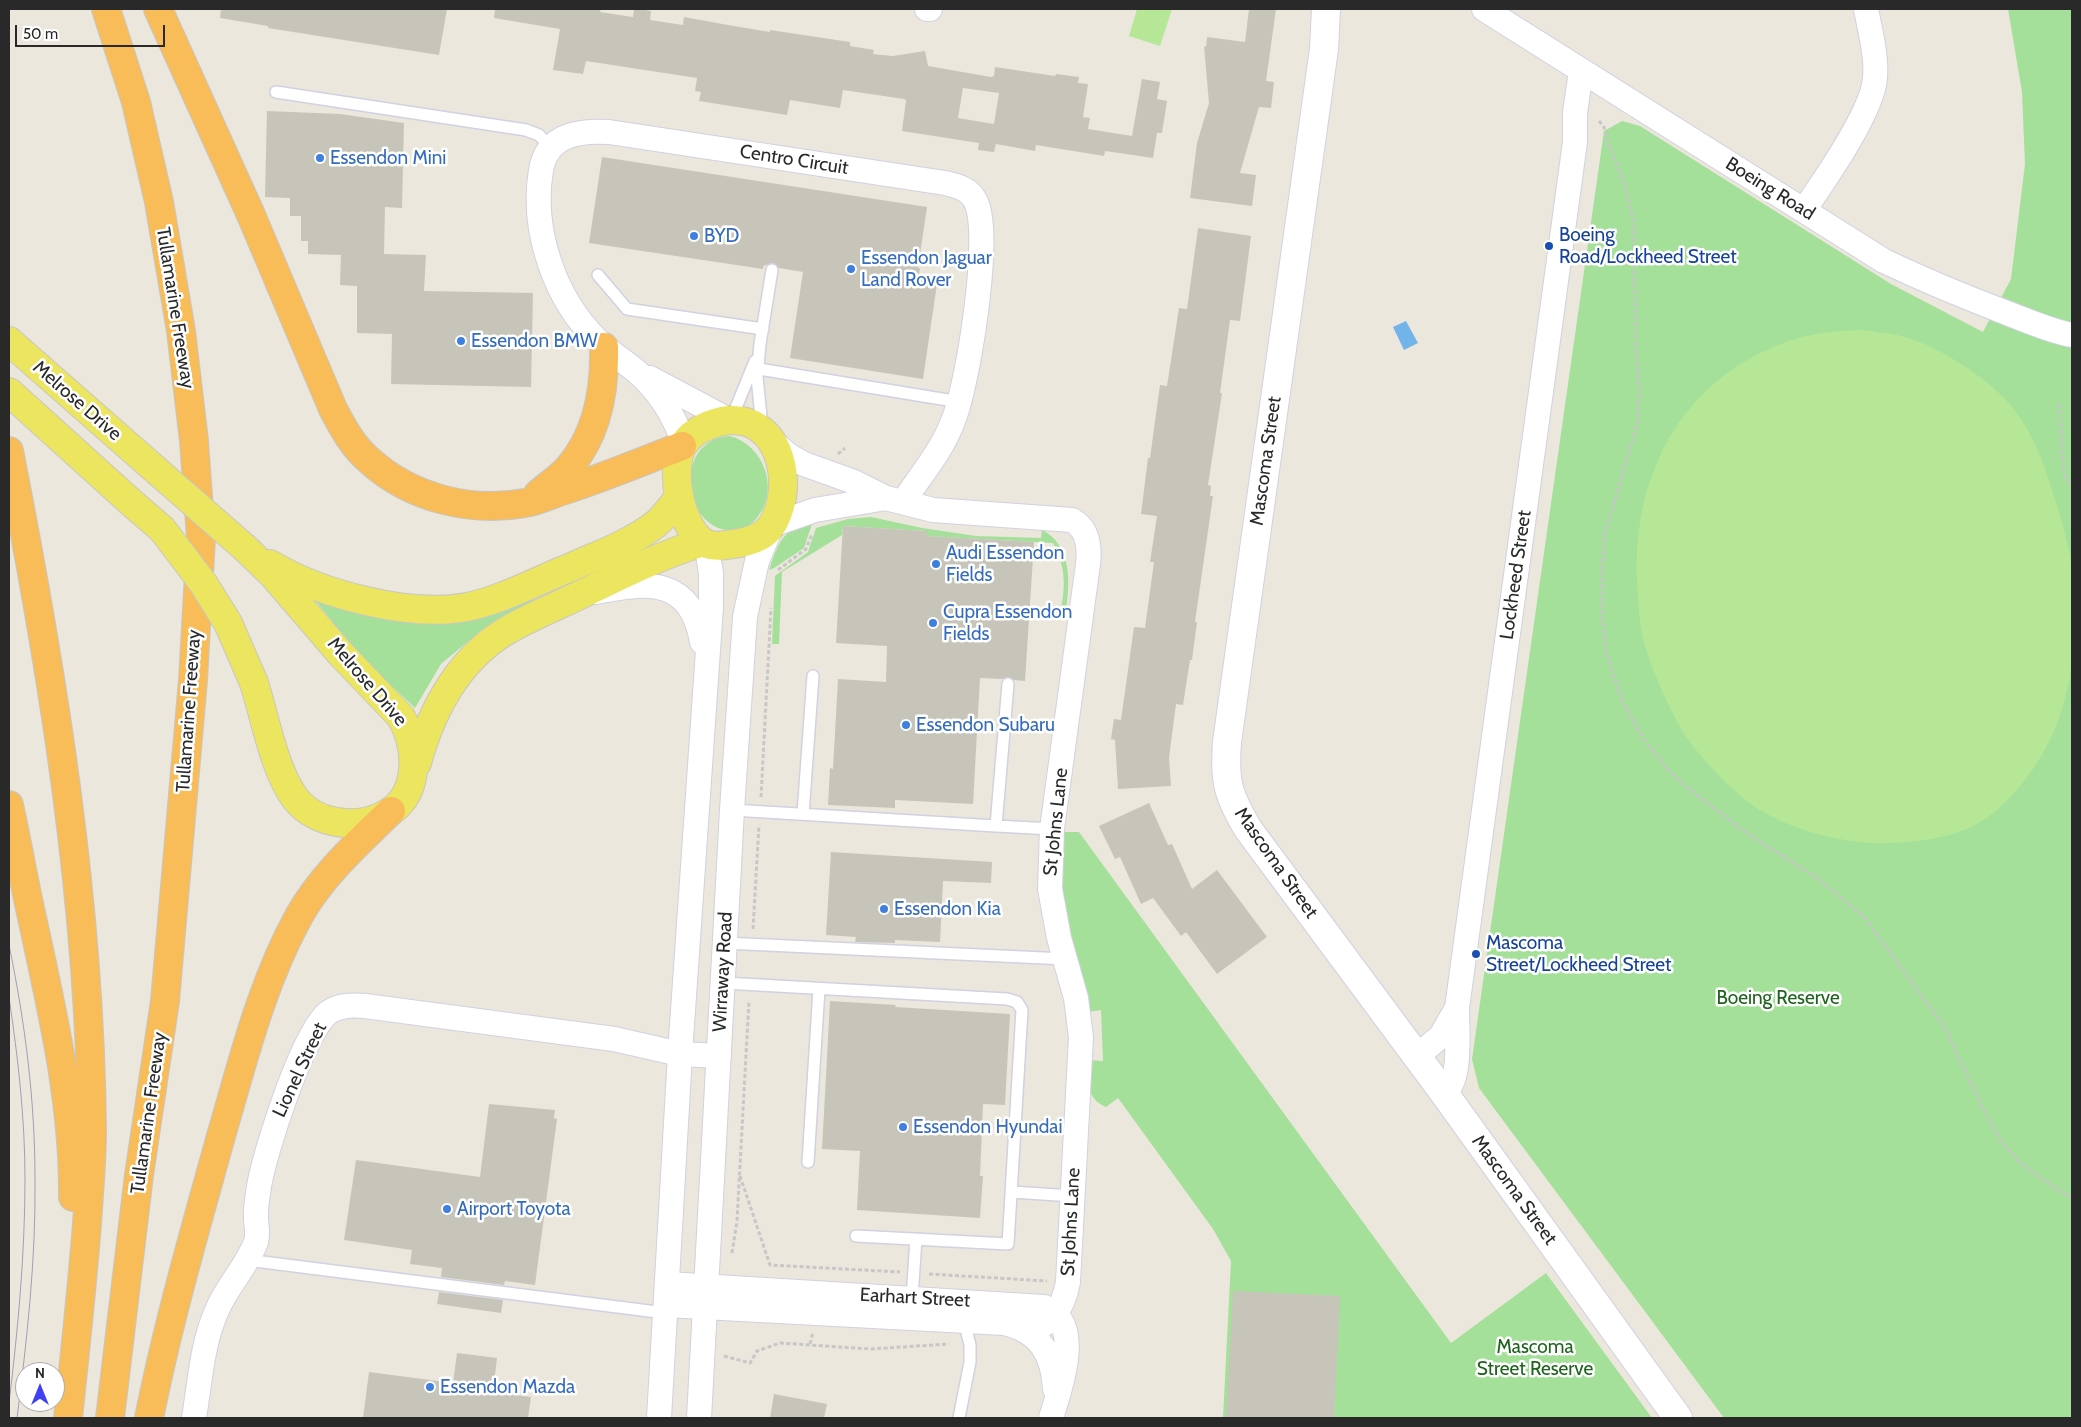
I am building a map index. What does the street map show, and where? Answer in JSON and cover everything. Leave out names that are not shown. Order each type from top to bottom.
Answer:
[{"type":"highway","name":"Tullamarine Freeway","points":[[106,9],[136,102],[159,202],[181,331],[194,441],[201,538],[192,690],[165,1001],[139,1175],[110,1418]]},
{"type":"highway","points":[[158,9],[251,215],[332,409],[348,437],[368,460],[390,478],[427,494],[450,502],[477,506],[499,506],[527,503],[584,484],[683,444]]},
{"type":"highway","points":[[527,503],[569,467],[587,442],[594,424],[604,379],[604,347]]},
{"type":"highway","points":[[9,451],[36,589],[54,697],[68,803],[89,1019],[92,1133],[81,1300],[68,1418]]},
{"type":"highway","points":[[9,805],[30,912],[47,981],[62,1064],[70,1134],[73,1186],[72,1244],[62,1418]]},
{"type":"highway","points":[[149,1418],[162,1352],[190,1248],[244,1057],[271,972],[300,914],[317,890],[344,856],[391,811]]},
{"type":"main road","name":"Mascoma Street","points":[[1326,9],[1324,49],[1225,768],[1228,789],[1248,829],[1444,1093],[1678,1418]]},
{"type":"main road","name":"Mascoma Street","points":[[1324,49],[1346,9]]},
{"type":"main road","name":"Melrose Drive","points":[[16,347],[245,548],[273,575],[346,659],[401,717],[409,733],[412,746],[413,766],[411,783]]},
{"type":"main road","name":"Melrose Drive","points":[[9,392],[134,506],[162,529],[203,583],[232,631],[254,683],[275,753],[288,788],[304,807],[324,819],[352,823],[375,819],[391,811]]},
{"type":"main road","points":[[391,811],[411,783],[421,746],[434,714],[452,684],[471,658],[512,628],[640,565],[675,550],[705,542],[723,545],[759,538],[771,528],[780,505],[783,480],[777,452],[765,435],[750,423],[730,420],[704,428],[683,444],[677,466],[679,498],[692,529],[705,542]]},
{"type":"main road","points":[[245,548],[279,570],[331,591],[361,600],[422,610],[459,608],[489,601],[588,560],[634,538],[657,522],[679,498]]},
{"type":"street","points":[[1804,210],[1860,119],[1873,91],[1875,62],[1866,9]]},
{"type":"street","name":"Boeing Road","points":[[1491,10],[1591,77],[1884,261],[1930,283],[2071,338]]},
{"type":"street","name":"Lockheed Street","points":[[1444,1093],[1452,1084],[1454,1077],[1458,1041],[1457,1008],[1575,142],[1591,77]]},
{"type":"street","name":"Centro Circuit","points":[[551,148],[567,137],[580,132],[609,132],[945,183],[961,187],[973,197],[978,208],[981,253],[979,284],[960,402],[946,438],[894,500]]},
{"type":"street","points":[[551,148],[547,151],[543,163],[540,186],[540,219],[549,263],[572,308],[585,327],[604,347],[635,370],[656,390],[668,406],[683,444]]},
{"type":"street","points":[[635,370],[730,420]]},
{"type":"street","name":"St Johns Lane","points":[[765,435],[788,455],[804,464],[854,482],[894,500],[933,510],[1072,520],[1082,527],[1088,542],[1088,564],[1052,829],[1050,889],[1059,938],[1076,998],[1081,1037],[1068,1282],[1064,1298],[1047,1324],[1033,1329],[1021,1328]]},
{"type":"street","name":"St Johns Lane","points":[[771,528],[815,510],[894,500]]},
{"type":"street","name":"Wirraway Road","points":[[699,1418],[724,983],[731,817],[745,616],[758,561],[771,528]]},
{"type":"street","name":"Wirraway Road","points":[[659,1418],[680,1054],[711,594],[711,573],[705,542]]},
{"type":"street","name":"Wirraway Road","points":[[582,594],[613,588],[639,586],[656,587],[671,592],[682,598],[693,610],[700,629],[706,661]]},
{"type":"street","points":[[695,821],[731,817]]},
{"type":"street","name":"Lionel Street","points":[[194,1418],[204,1353],[212,1321],[222,1300],[247,1260],[256,1240],[259,1184],[274,1126],[305,1049],[325,1015],[338,1008],[352,1005],[624,1040],[680,1054],[719,1056]]},
{"type":"street","name":"Lockheed Street","points":[[1416,1057],[1441,1036],[1457,1008]]},
{"type":"street","name":"Earhart Street","points":[[666,1301],[705,1297],[912,1298],[1021,1328],[1038,1340],[1050,1360],[1055,1387],[1052,1416]]},
{"type":"street","name":"Earhart Street","points":[[705,1297],[963,1311],[1038,1305],[1054,1312],[1064,1326],[1067,1350],[1063,1375],[1052,1416]]},
{"type":"lane","points":[[276,92],[526,130],[539,135],[551,148]]},
{"type":"lane","points":[[765,435],[756,368],[772,270]]},
{"type":"lane","points":[[598,275],[627,309],[762,329]]},
{"type":"lane","points":[[756,368],[960,402]]},
{"type":"lane","points":[[730,420],[756,368]]},
{"type":"lane","points":[[803,814],[813,676]]},
{"type":"lane","points":[[996,826],[1008,684]]},
{"type":"lane","points":[[731,817],[803,814],[1052,829]]},
{"type":"lane","points":[[725,943],[1065,959]]},
{"type":"lane","points":[[724,983],[1007,999],[1017,1002],[1023,1013],[1008,1244],[856,1236]]},
{"type":"lane","points":[[808,1162],[819,989]]},
{"type":"lane","points":[[1012,1192],[1073,1196]]},
{"type":"lane","points":[[912,1298],[916,1239]]},
{"type":"lane","points":[[247,1260],[666,1301]]},
{"type":"lane","points":[[959,1418],[970,1362],[970,1345],[963,1311]]},
{"type":"path","points":[[1599,121],[1604,127],[1607,141],[1621,175],[1630,204],[1634,229],[1636,348],[1639,390],[1638,421],[1605,533],[1602,571],[1602,612],[1606,651],[1621,698],[1642,737],[1672,775],[1711,808],[1743,831],[1820,880],[1863,916],[1944,1026],[1985,1113],[2001,1141],[2017,1160],[2040,1178],[2072,1198]]},
{"type":"path","points":[[2058,404],[2064,475],[2072,486]]},
{"type":"path","points":[[739,1173],[770,1265],[1068,1282]]},
{"type":"path","points":[[723,1365],[723,1356],[750,1362],[757,1351],[780,1343],[870,1349],[950,1344],[970,1345]]},
{"type":"green space","points":[[1137,9],[1172,9],[1160,46],[1129,36]]},
{"type":"green space","name":"Boeing Reserve","points":[[2008,9],[2072,9],[2072,1418],[1724,1418],[1479,1088],[1472,1059],[1604,131],[1622,121],[1640,126],[1891,284],[1983,332],[2011,279],[2025,164],[2022,92]]},
{"type":"green space","points":[[1863,330],[1901,336],[1942,353],[1970,370],[1994,388],[2012,407],[2026,427],[2042,461],[2064,529],[2072,570],[2071,670],[2060,715],[2041,757],[2004,804],[1973,826],[1938,838],[1892,843],[1857,842],[1820,835],[1770,816],[1755,807],[1729,786],[1690,742],[1671,709],[1653,670],[1645,646],[1640,621],[1637,579],[1638,541],[1644,504],[1654,469],[1670,437],[1690,408],[1716,382],[1746,361],[1781,344],[1801,337],[1822,333]]},
{"type":"green space","points":[[730,436],[742,441],[752,449],[760,459],[768,483],[763,508],[750,525],[739,530],[726,530],[711,524],[699,512],[693,498],[690,481],[692,465],[700,451],[712,441]]},
{"type":"green space","points":[[871,517],[922,528],[976,536],[1041,538],[1042,530],[1059,545],[1067,565],[1068,588],[1066,610],[1061,608],[1064,591],[1063,575],[1060,559],[1053,543],[927,536],[927,531],[843,526],[842,535],[782,572],[779,644],[772,644],[775,576],[808,552],[816,528],[848,519]]},
{"type":"green space","points":[[807,521],[812,524],[804,548],[769,570],[782,540],[791,530]]},
{"type":"green space","points":[[533,593],[534,604],[509,614],[484,628],[441,664],[415,708],[361,657],[315,600],[377,616]]},
{"type":"green space","name":"Mascoma Street Reserve","points":[[1061,832],[1079,832],[1451,1343],[1546,1273],[1652,1418],[1223,1418],[1231,1261],[1213,1229],[1118,1098],[1106,1107],[1094,1099],[1089,1088],[1089,1060],[1103,1061],[1101,1010],[1087,1012],[1060,899]]},
{"type":"water","points":[[1406,321],[1418,343],[1404,350],[1393,327]]},
{"type":"building","points":[[221,9],[447,9],[439,55],[268,28],[268,26],[220,18]]},
{"type":"building","points":[[495,9],[601,9],[600,12],[633,17],[634,9],[640,9],[651,11],[650,20],[683,25],[684,17],[770,32],[770,30],[850,42],[850,46],[874,50],[873,54],[893,56],[925,51],[928,66],[991,77],[994,76],[995,67],[1055,76],[1056,74],[1079,77],[1078,83],[1088,84],[1083,117],[1090,118],[1088,129],[1132,136],[1142,79],[1160,82],[1157,99],[1167,101],[1162,133],[1157,133],[1153,158],[1105,151],[1104,156],[1036,145],[1035,151],[996,144],[994,152],[978,150],[979,143],[902,131],[906,100],[904,99],[843,90],[840,108],[790,100],[787,115],[699,101],[701,92],[695,91],[697,78],[586,61],[583,74],[553,70],[560,29],[494,18]],"holes":[[[963,88],[999,93],[994,124],[958,118]]]},
{"type":"building","points":[[1249,9],[1276,9],[1266,81],[1274,82],[1271,108],[1259,107],[1240,173],[1256,175],[1252,206],[1190,198],[1197,143],[1209,103],[1204,46],[1206,47],[1207,37],[1245,42]]},
{"type":"building","points":[[267,111],[340,114],[404,123],[402,208],[385,207],[384,254],[426,255],[424,291],[533,293],[531,387],[391,384],[392,334],[357,333],[357,286],[340,285],[341,255],[308,254],[308,241],[301,241],[301,216],[290,216],[290,198],[265,197]]},
{"type":"building","name":"Essendon Jaguar Land Rover","points":[[602,157],[927,207],[918,268],[920,268],[919,275],[938,277],[923,379],[790,358],[803,272],[779,268],[773,263],[763,266],[763,269],[589,243]]},
{"type":"building","points":[[1198,228],[1251,236],[1240,321],[1230,320],[1220,393],[1222,393],[1208,485],[1211,486],[1210,496],[1213,496],[1195,622],[1197,622],[1192,660],[1190,660],[1183,705],[1176,704],[1169,758],[1171,786],[1118,789],[1115,740],[1111,739],[1114,719],[1121,720],[1134,627],[1145,628],[1154,562],[1150,562],[1157,516],[1141,514],[1148,458],[1150,458],[1160,385],[1167,386],[1179,308],[1187,309]]},
{"type":"building","points":[[843,526],[927,531],[927,536],[1034,542],[1025,681],[1014,680],[1008,677],[1002,679],[980,678],[973,804],[895,800],[895,808],[828,805],[830,768],[833,769],[838,679],[886,682],[887,646],[836,643]]},
{"type":"building","points":[[1149,803],[1168,845],[1172,844],[1192,889],[1217,870],[1267,937],[1217,974],[1186,932],[1181,936],[1153,898],[1141,904],[1120,857],[1115,859],[1099,826]]},
{"type":"building","name":"Essendon Kia","points":[[831,852],[992,862],[991,883],[943,881],[940,942],[895,940],[895,943],[855,942],[856,937],[826,935]]},
{"type":"building","name":"Essendon Hyundai","points":[[830,1001],[1010,1014],[1005,1105],[983,1104],[980,1176],[983,1176],[980,1218],[857,1210],[860,1151],[822,1149]]},
{"type":"building","name":"Airport Toyota","points":[[489,1104],[555,1110],[554,1118],[557,1119],[535,1285],[505,1281],[504,1285],[441,1277],[442,1268],[410,1264],[412,1250],[344,1240],[356,1160],[480,1177]]},
{"type":"building","points":[[1233,1291],[1340,1296],[1334,1418],[1226,1418]]},
{"type":"building","points":[[439,1292],[503,1300],[501,1313],[437,1304]]},
{"type":"building","name":"Essendon Mazda","points":[[457,1353],[497,1358],[493,1392],[531,1397],[528,1418],[363,1418],[369,1372],[453,1383]]},
{"type":"building","points":[[774,1394],[827,1404],[824,1418],[770,1418]]},
{"type":"tram line","points":[[9,945],[28,1061],[35,1149],[32,1269],[17,1418]]},
{"type":"tram line","points":[[9,997],[24,1133],[25,1179],[24,1235],[9,1403]]},
{"type":"place","name":"Essendon Mini","points":[[320,158]]},
{"type":"place","name":"BYD","points":[[694,236]]},
{"type":"place","name":"Boeing Road/Lockheed Street","points":[[1549,246]]},
{"type":"place","name":"Essendon Jaguar Land Rover","points":[[851,269]]},
{"type":"place","name":"Essendon BMW","points":[[461,341]]},
{"type":"place","name":"Audi Essendon Fields","points":[[936,564]]},
{"type":"place","name":"Cupra Essendon Fields","points":[[933,623]]},
{"type":"place","name":"Essendon Subaru","points":[[906,725]]},
{"type":"place","name":"Essendon Kia","points":[[884,909]]},
{"type":"place","name":"Mascoma Street/Lockheed Street","points":[[1476,954]]},
{"type":"place","name":"Essendon Hyundai","points":[[903,1127]]},
{"type":"place","name":"Airport Toyota","points":[[447,1209]]},
{"type":"place","name":"Essendon Mazda","points":[[430,1387]]}]
